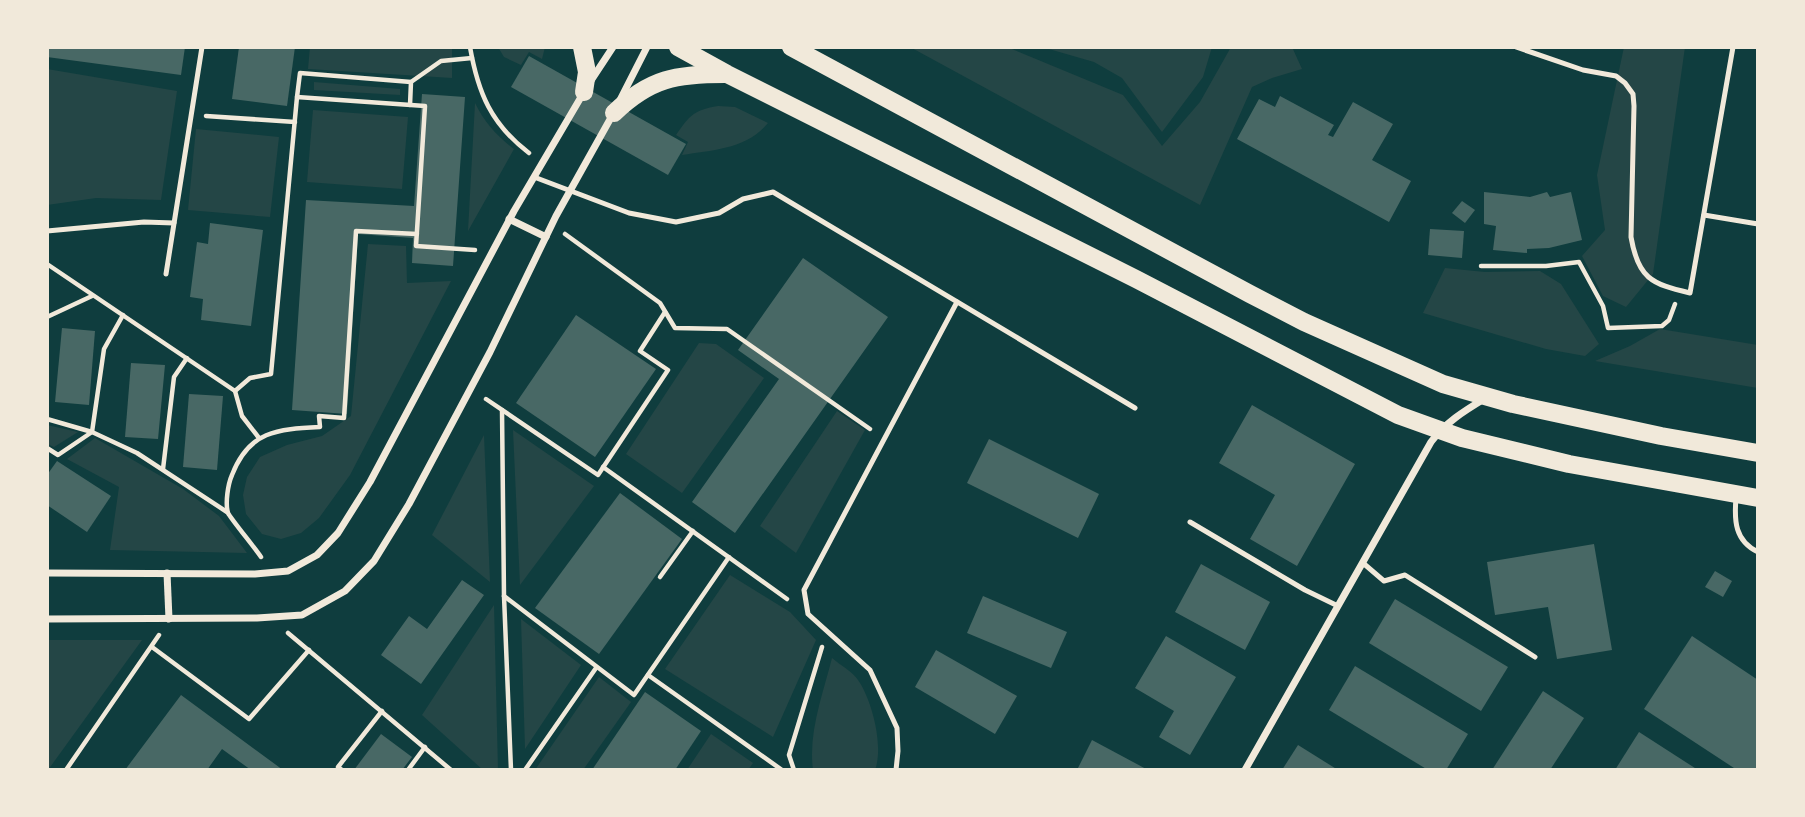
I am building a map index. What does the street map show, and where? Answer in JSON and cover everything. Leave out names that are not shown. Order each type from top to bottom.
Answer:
[{"type":"main road","points":[[582,47],[587,72],[584,92]]},
{"type":"main road","points":[[678,47],[1398,415],[1439,431],[1569,464],[1758,498]]},
{"type":"main road","points":[[791,47],[1293,316],[1443,384],[1487,397],[1661,436],[1758,453]]},
{"type":"main road","points":[[614,113],[643,89],[657,82],[679,76],[727,74]]},
{"type":"street","points":[[47,573],[288,571],[317,555],[338,533],[370,482],[509,219],[613,47]]},
{"type":"street","points":[[47,619],[302,615],[345,591],[374,561],[409,504],[471,388],[552,225],[648,47]]},
{"type":"street","points":[[509,219],[546,237]]},
{"type":"street","points":[[1245,770],[1439,431],[1463,411],[1487,397]]},
{"type":"street","points":[[167,573],[169,619]]},
{"type":"lane","points":[[166,274],[202,47]]},
{"type":"lane","points":[[1516,47],[1583,70],[1616,76],[1633,94],[1631,236],[1638,266],[1645,276],[1668,288],[1690,293],[1732,47]]},
{"type":"lane","points":[[534,177],[629,213],[676,222],[719,213],[743,199],[773,192],[1135,408]]},
{"type":"lane","points":[[1704,215],[1758,225]]},
{"type":"lane","points":[[47,231],[86,225],[174,223]]},
{"type":"lane","points":[[896,770],[897,728],[870,670],[808,614],[804,590],[957,302]]},
{"type":"lane","points":[[1736,495],[1734,523],[1738,534],[1749,547],[1758,552]]},
{"type":"lane","points":[[1190,522],[1338,606]]},
{"type":"lane","points":[[1363,563],[1384,581],[1405,575],[1535,657]]},
{"type":"path","points":[[470,47],[476,82],[499,126],[509,138],[542,163]]},
{"type":"path","points":[[236,391],[250,378],[271,374],[300,73],[411,82],[441,61],[472,58]]},
{"type":"path","points":[[410,105],[411,82]]},
{"type":"path","points":[[298,97],[425,106],[416,246],[493,251]]},
{"type":"path","points":[[191,115],[296,122]]},
{"type":"path","points":[[552,225],[660,303],[675,328],[727,329],[885,439]]},
{"type":"path","points":[[228,513],[229,484],[237,460],[254,440],[283,428],[320,427],[320,416],[344,418],[356,231],[417,234]]},
{"type":"path","points":[[1480,266],[1546,266],[1579,262],[1603,306],[1608,328],[1662,326],[1669,320],[1681,291]]},
{"type":"path","points":[[47,264],[236,391],[242,416],[259,438]]},
{"type":"path","points":[[47,317],[93,295]]},
{"type":"path","points":[[471,388],[598,475],[668,370],[640,351],[665,312]]},
{"type":"path","points":[[47,448],[58,455],[92,432],[104,349],[123,315]]},
{"type":"path","points":[[163,469],[174,377],[187,358]]},
{"type":"path","points":[[502,410],[504,596],[511,770]]},
{"type":"path","points":[[47,419],[92,432],[137,453],[228,513],[272,572]]},
{"type":"path","points":[[603,467],[808,614]]},
{"type":"path","points":[[660,577],[693,531]]},
{"type":"path","points":[[504,596],[634,695],[729,557]]},
{"type":"path","points":[[269,617],[451,770]]},
{"type":"path","points":[[794,770],[789,755],[827,631]]},
{"type":"path","points":[[66,770],[152,647],[249,719],[309,650]]},
{"type":"path","points":[[525,770],[596,668]]},
{"type":"path","points":[[648,675],[782,770]]},
{"type":"path","points":[[342,770],[338,767],[382,711]]},
{"type":"path","points":[[408,770],[425,747]]},
{"type":"shaded area","points":[[310,47],[452,47],[452,78],[308,69]]},
{"type":"shaded area","points":[[498,47],[545,47],[542,59],[529,52],[521,65],[504,57]]},
{"type":"shaded area","points":[[910,47],[1007,47],[1123,95],[1162,146],[1200,102],[1231,47],[1292,47],[1302,69],[1252,87],[1200,205]]},
{"type":"shaded area","points":[[1042,47],[1212,47],[1203,77],[1162,132],[1122,78],[1094,62]]},
{"type":"shaded area","points":[[1624,47],[1685,47],[1653,274],[1626,307],[1603,296],[1582,256],[1605,230],[1597,175]]},
{"type":"shaded area","points":[[47,69],[177,91],[161,200],[96,198],[47,205]]},
{"type":"shaded area","points":[[314,82],[400,89],[400,95],[314,90]]},
{"type":"shaded area","points":[[475,103],[492,129],[514,149],[468,231]]},
{"type":"shaded area","points":[[735,107],[768,123],[760,132],[740,143],[717,150],[682,155],[688,142],[676,135],[681,128],[689,118],[703,109]]},
{"type":"shaded area","points":[[313,110],[408,117],[402,189],[307,182]]},
{"type":"shaded area","points":[[196,129],[279,137],[270,217],[188,210]]},
{"type":"shaded area","points":[[368,244],[406,246],[407,283],[451,281],[350,475],[319,518],[301,533],[281,539],[262,534],[246,514],[243,495],[247,477],[260,457],[287,445],[322,436],[351,416]]},
{"type":"shaded area","points":[[1445,268],[1485,272],[1540,271],[1561,284],[1599,344],[1585,356],[1546,349],[1423,313]]},
{"type":"shaded area","points":[[1660,329],[1758,345],[1758,388],[1595,361]]},
{"type":"shaded area","points":[[699,343],[716,344],[764,378],[682,493],[626,454]]},
{"type":"shaded area","points":[[837,411],[865,430],[796,553],[760,526]]},
{"type":"shaded area","points":[[47,425],[78,432],[54,447],[47,444]]},
{"type":"shaded area","points":[[513,430],[594,486],[520,585]]},
{"type":"shaded area","points":[[484,435],[490,582],[432,535]]},
{"type":"shaded area","points":[[95,438],[183,489],[219,516],[247,553],[110,550],[119,487],[67,459]]},
{"type":"shaded area","points":[[730,575],[790,612],[816,640],[773,737],[665,669]]},
{"type":"shaded area","points":[[494,605],[498,770],[483,770],[422,715]]},
{"type":"shaded area","points":[[521,619],[581,665],[525,749]]},
{"type":"shaded area","points":[[47,640],[142,640],[48,770],[47,770]]},
{"type":"shaded area","points":[[832,658],[855,677],[868,699],[877,736],[875,770],[813,770],[814,727]]},
{"type":"shaded area","points":[[599,677],[631,702],[583,770],[535,770]]},
{"type":"shaded area","points":[[711,734],[753,763],[748,770],[687,770]]},
{"type":"building","points":[[47,47],[185,47],[181,75],[47,57]]},
{"type":"building","points":[[239,47],[295,47],[287,106],[232,99]]},
{"type":"building","points":[[529,56],[686,144],[668,175],[511,87]]},
{"type":"building","points":[[422,94],[465,97],[453,266],[412,263],[413,238],[358,234],[347,414],[292,410],[306,200],[414,206]]},
{"type":"building","points":[[1280,96],[1334,125],[1328,135],[1333,137],[1353,102],[1393,124],[1372,160],[1411,181],[1389,222],[1237,139],[1259,99],[1275,107]]},
{"type":"building","points":[[1484,192],[1530,197],[1547,192],[1550,197],[1571,192],[1582,240],[1549,248],[1527,249],[1527,253],[1493,250],[1496,226],[1484,224]]},
{"type":"building","points":[[1462,201],[1475,210],[1465,223],[1452,213]]},
{"type":"building","points":[[210,223],[263,230],[251,326],[201,320],[203,299],[190,297],[197,242],[208,244]]},
{"type":"building","points":[[1430,229],[1464,231],[1462,258],[1428,255]]},
{"type":"building","points":[[803,258],[888,317],[735,533],[692,502],[779,379],[738,350]]},
{"type":"building","points":[[576,315],[656,369],[595,457],[516,403]]},
{"type":"building","points":[[62,328],[95,331],[89,405],[55,402]]},
{"type":"building","points":[[131,363],[165,365],[158,439],[125,437]]},
{"type":"building","points":[[189,394],[223,396],[217,470],[183,467]]},
{"type":"building","points":[[1252,405],[1355,464],[1297,566],[1250,539],[1275,495],[1219,463]]},
{"type":"building","points":[[989,439],[1099,494],[1078,538],[967,483]]},
{"type":"building","points":[[57,461],[111,496],[87,532],[47,505],[47,475]]},
{"type":"building","points":[[620,493],[682,539],[599,654],[535,608]]},
{"type":"building","points":[[1594,544],[1612,650],[1557,659],[1548,607],[1495,615],[1487,562]]},
{"type":"building","points":[[1201,564],[1270,602],[1245,650],[1175,612]]},
{"type":"building","points":[[1715,571],[1732,581],[1723,597],[1705,587]]},
{"type":"building","points":[[462,580],[484,595],[421,684],[381,655],[409,616],[427,629]]},
{"type":"building","points":[[983,596],[1067,632],[1051,668],[967,633]]},
{"type":"building","points":[[1395,599],[1508,667],[1481,711],[1369,643]]},
{"type":"building","points":[[1166,636],[1236,677],[1190,755],[1159,737],[1174,711],[1135,688]]},
{"type":"building","points":[[1692,636],[1758,680],[1758,770],[1737,770],[1644,709]]},
{"type":"building","points":[[936,650],[1017,696],[995,734],[915,687]]},
{"type":"building","points":[[1355,666],[1468,734],[1446,770],[1428,770],[1329,710]]},
{"type":"building","points":[[1543,691],[1584,718],[1550,770],[1492,770]]},
{"type":"building","points":[[645,692],[701,731],[675,770],[592,770]]},
{"type":"building","points":[[181,695],[283,770],[251,770],[222,749],[207,770],[125,770]]},
{"type":"building","points":[[1639,732],[1698,770],[1615,770]]},
{"type":"building","points":[[381,734],[412,757],[402,770],[354,770]]},
{"type":"building","points":[[1092,740],[1148,770],[1077,770]]},
{"type":"building","points":[[1298,745],[1338,770],[1282,770]]}]
